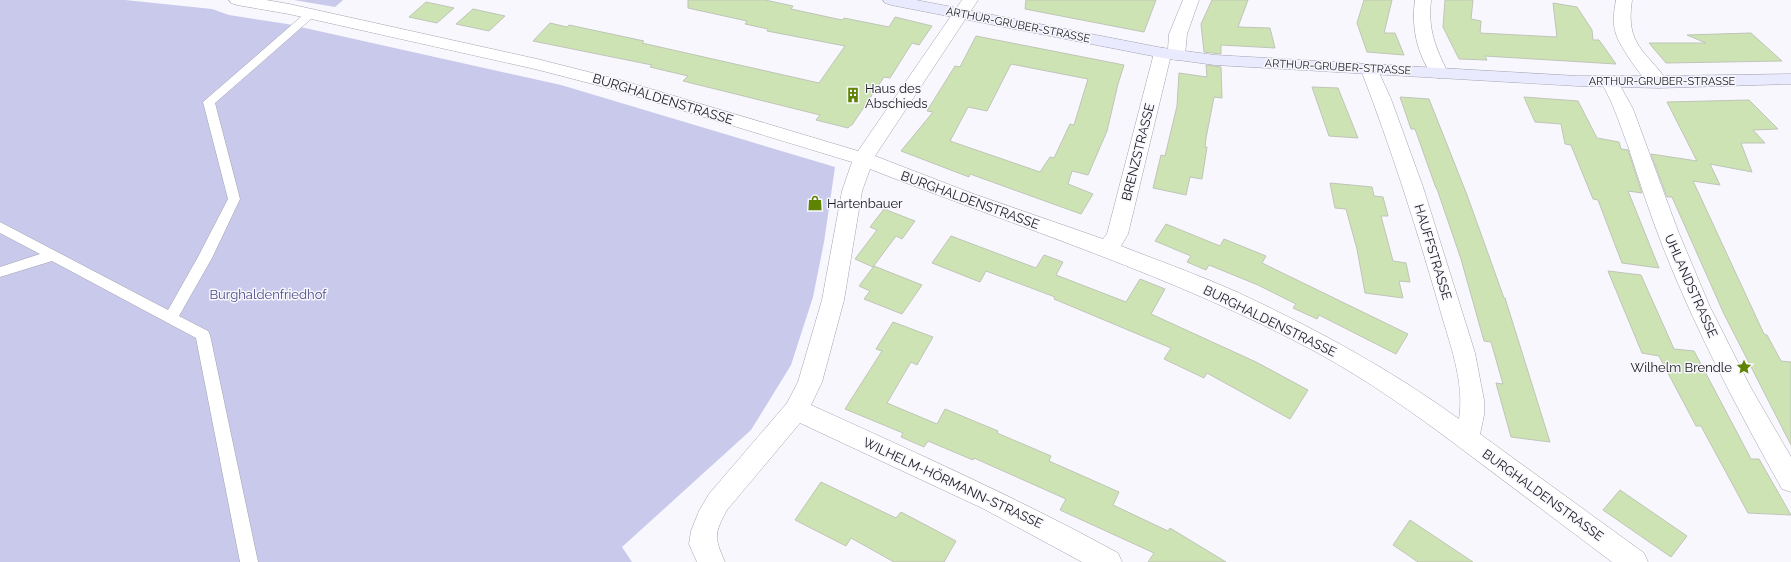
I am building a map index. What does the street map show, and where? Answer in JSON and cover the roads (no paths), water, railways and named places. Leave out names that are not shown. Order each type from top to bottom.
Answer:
[{"type":"street","name":"BURGHALDENSTRASSE","points":[[237,0],[289,9],[574,73],[863,159],[964,198],[1108,249],[1228,298],[1326,347],[1371,373],[1424,407],[1634,562]]},
{"type":"street","name":"ARTHUR-GRUBER-STRASSE","points":[[891,0],[966,7],[1169,54],[1215,60],[1370,70],[1610,82],[1791,79]]},
{"type":"street","name":"BRENZSTRASSE","points":[[1108,249],[1118,234],[1169,54],[1191,0]]},
{"type":"street","points":[[1423,0],[1421,32],[1428,51],[1439,73]]},
{"type":"street","points":[[1624,0],[1620,22],[1622,32],[1637,56],[1659,82]]},
{"type":"street","points":[[711,562],[703,544],[704,531],[708,520],[718,502],[796,410],[810,382],[833,300],[852,191],[863,159],[966,7]]},
{"type":"street","name":"HAUFFSTRASSE","points":[[1370,70],[1411,181],[1439,265],[1467,367],[1472,401],[1471,423],[1466,439]]},
{"type":"street","name":"UHLANDSTRASSE","points":[[1610,82],[1619,98],[1636,140],[1662,218],[1701,313],[1746,403],[1791,481]]},
{"type":"street","name":"WILHELM-HÖRMANN-STRASSE","points":[[796,410],[977,493],[1056,532],[1108,562]]},
{"type":"lane","points":[[171,317],[205,258],[234,199],[209,102],[307,17]]},
{"type":"lane","points":[[0,226],[203,335],[249,562]]},
{"type":"lane","points":[[0,272],[53,255]]},
{"type":"place","name":"Haus des Abschieds","points":[[853,95]]},
{"type":"place","name":"Hartenbauer","points":[[815,203]]},
{"type":"place","name":"Wilhelm Brendle","points":[[1744,367]]},
{"type":"park label","name":"Burghaldenfriedhof","points":[[268,294]]}]
